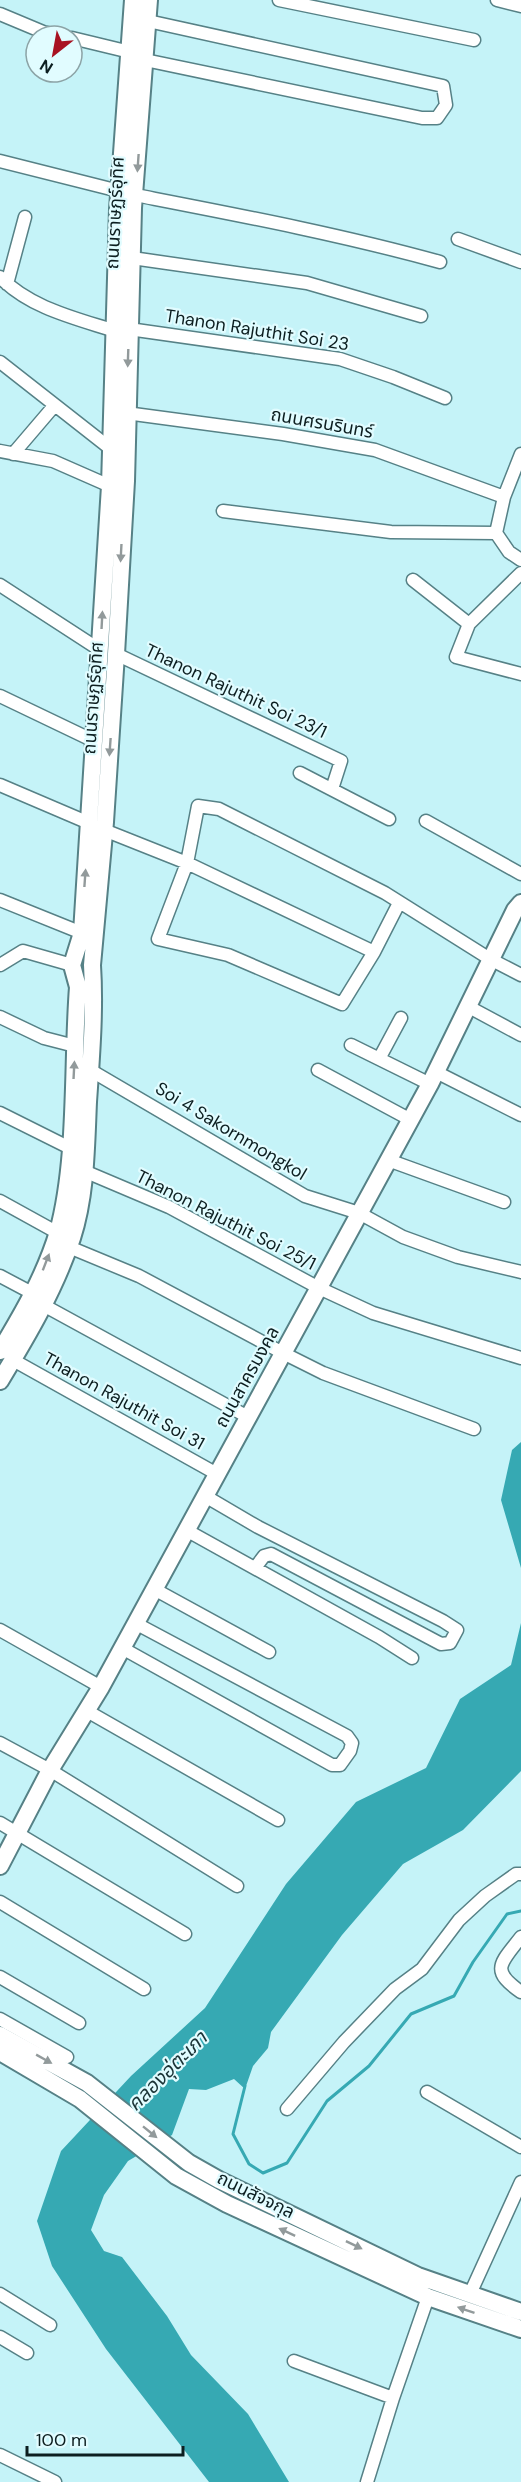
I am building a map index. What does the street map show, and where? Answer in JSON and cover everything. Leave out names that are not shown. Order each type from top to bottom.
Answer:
[{"type":"street","name":"ถนนราษฏร์อุทิศ","points":[[133,0],[130,52],[133,119]]},
{"type":"street","name":"ถนนราษฏร์อุทิศ","points":[[40,1300],[67,1186],[75,1046],[92,965],[97,826],[108,652],[126,481],[126,413],[122,330],[127,193],[133,119],[145,60],[149,0]]},
{"type":"street","points":[[279,0],[474,40]]},
{"type":"street","points":[[497,0],[521,6]]},
{"type":"street","points":[[0,14],[24,24]]},
{"type":"street","points":[[145,60],[422,118],[437,118],[446,105],[444,86],[148,21]]},
{"type":"street","points":[[84,41],[130,52]]},
{"type":"street","points":[[0,161],[127,193],[306,228],[440,262]]},
{"type":"street","name":"ถนนราษฏร์อุทิศ","points":[[0,1381],[6,1356],[69,1247],[84,1170],[90,1070],[86,987],[72,965],[82,933],[97,826],[94,741],[108,652],[111,449],[122,330],[132,258],[127,193]]},
{"type":"street","points":[[3,281],[25,217]]},
{"type":"street","points":[[458,239],[521,262]]},
{"type":"street","points":[[132,258],[307,283],[420,316]]},
{"type":"street","name":"Thanon Rajuthit Soi 23","points":[[3,281],[22,297],[71,317],[122,330],[340,359],[445,398]]},
{"type":"street","points":[[0,363],[111,449]]},
{"type":"street","points":[[13,454],[54,406]]},
{"type":"street","name":"ถนนศรนรินทร์","points":[[126,413],[283,434],[375,450],[504,497]]},
{"type":"street","points":[[0,451],[53,461],[110,486]]},
{"type":"street","points":[[521,454],[504,497],[496,533],[509,552],[521,560]]},
{"type":"street","points":[[223,511],[391,532],[496,533]]},
{"type":"street","points":[[521,573],[469,624],[456,657],[521,674]]},
{"type":"street","points":[[413,580],[469,624]]},
{"type":"street","name":"Thanon Rajuthit Soi 23/1","points":[[0,585],[108,652],[341,761],[332,789]]},
{"type":"street","points":[[0,696],[94,741]]},
{"type":"street","points":[[300,773],[389,819]]},
{"type":"street","points":[[0,785],[187,863],[374,952]]},
{"type":"street","points":[[399,903],[374,952],[342,1004],[228,955],[158,939],[187,863],[198,806],[219,809],[338,869],[399,903],[490,959],[521,975]]},
{"type":"street","points":[[426,821],[521,873]]},
{"type":"street","points":[[0,900],[82,933]]},
{"type":"street","name":"ถนนสาครมงคล","points":[[0,1866],[50,1770],[101,1687],[411,1119],[469,1007],[490,959],[519,909]]},
{"type":"street","points":[[0,965],[23,951],[72,965]]},
{"type":"street","points":[[469,1007],[521,1035]]},
{"type":"street","points":[[0,1017],[44,1038],[75,1046]]},
{"type":"street","points":[[379,1059],[401,1018]]},
{"type":"street","points":[[351,1045],[379,1059],[433,1078],[521,1115]]},
{"type":"street","name":"Soi 4 Sakornmongkol","points":[[90,1070],[305,1196],[359,1214],[403,1237],[458,1257],[521,1272]]},
{"type":"street","points":[[318,1070],[411,1119]]},
{"type":"street","points":[[0,1113],[70,1148]]},
{"type":"street","points":[[388,1160],[504,1202]]},
{"type":"street","name":"Thanon Rajuthit Soi 25/1","points":[[84,1170],[169,1207],[319,1288],[373,1312],[521,1358]]},
{"type":"street","points":[[0,1201],[57,1233]]},
{"type":"street","points":[[69,1247],[139,1276],[323,1372],[474,1429]]},
{"type":"street","points":[[0,1276],[248,1417]]},
{"type":"street","name":"Thanon Rajuthit Soi 31","points":[[6,1356],[217,1474]]},
{"type":"street","points":[[205,1496],[258,1527],[457,1630],[450,1643],[441,1644],[271,1554],[264,1556],[255,1568]]},
{"type":"street","points":[[186,1530],[412,1658]]},
{"type":"street","points":[[154,1589],[269,1652]]},
{"type":"street","points":[[122,1648],[332,1765],[340,1765],[350,1751],[352,1743],[347,1736],[135,1623]]},
{"type":"street","points":[[0,1630],[101,1687]]},
{"type":"street","points":[[87,1711],[278,1820]]},
{"type":"street","points":[[0,1743],[50,1770],[237,1886]]},
{"type":"street","points":[[0,1823],[185,1934]]},
{"type":"street","points":[[288,2109],[344,2042],[394,1989],[422,1969],[459,1920],[485,1896],[516,1874],[521,1874]]},
{"type":"street","points":[[0,1902],[144,1989]]},
{"type":"street","points":[[520,1937],[501,1963],[500,1969],[507,1982],[521,1992]]},
{"type":"street","points":[[0,1977],[79,2023]]},
{"type":"street","points":[[0,2019],[66,2057]]},
{"type":"street","name":"ถนนสัจจกุล","points":[[0,2035],[189,2163],[418,2276],[521,2312]]},
{"type":"street","name":"ถนนสัจจกุล","points":[[0,2052],[84,2091],[176,2176],[227,2205],[428,2297],[521,2329]]},
{"type":"street","points":[[427,2092],[521,2147]]},
{"type":"street","points":[[470,2294],[521,2182]]},
{"type":"street","points":[[0,2294],[50,2325]]},
{"type":"street","points":[[367,2482],[428,2297]]},
{"type":"street","points":[[0,2337],[27,2353]]},
{"type":"street","points":[[294,2361],[393,2398]]},
{"type":"street","points":[[0,2455],[55,2482]]},
{"type":"water","points":[[521,1442],[521,1568],[501,1500],[512,1450]]},
{"type":"water","name":"คลองอุ่ตะเภา","points":[[521,1623],[521,1771],[463,1830],[403,1864],[342,1935],[271,2032],[268,2048],[253,2066],[245,2089],[234,2079],[206,2090],[189,2089],[172,2135],[128,2161],[104,2195],[91,2230],[104,2251],[122,2257],[167,2316],[191,2355],[248,2414],[289,2482],[209,2482],[106,2349],[52,2266],[37,2221],[61,2151],[131,2076],[205,2008],[286,1884],[356,1802],[426,1768],[460,1699],[511,1665]]},
{"type":"waterway","points":[[245,2086],[233,2134],[249,2164],[263,2173],[287,2163],[327,2101],[369,2066],[411,2014],[454,1996],[473,1962],[507,1914],[521,1911]]}]
